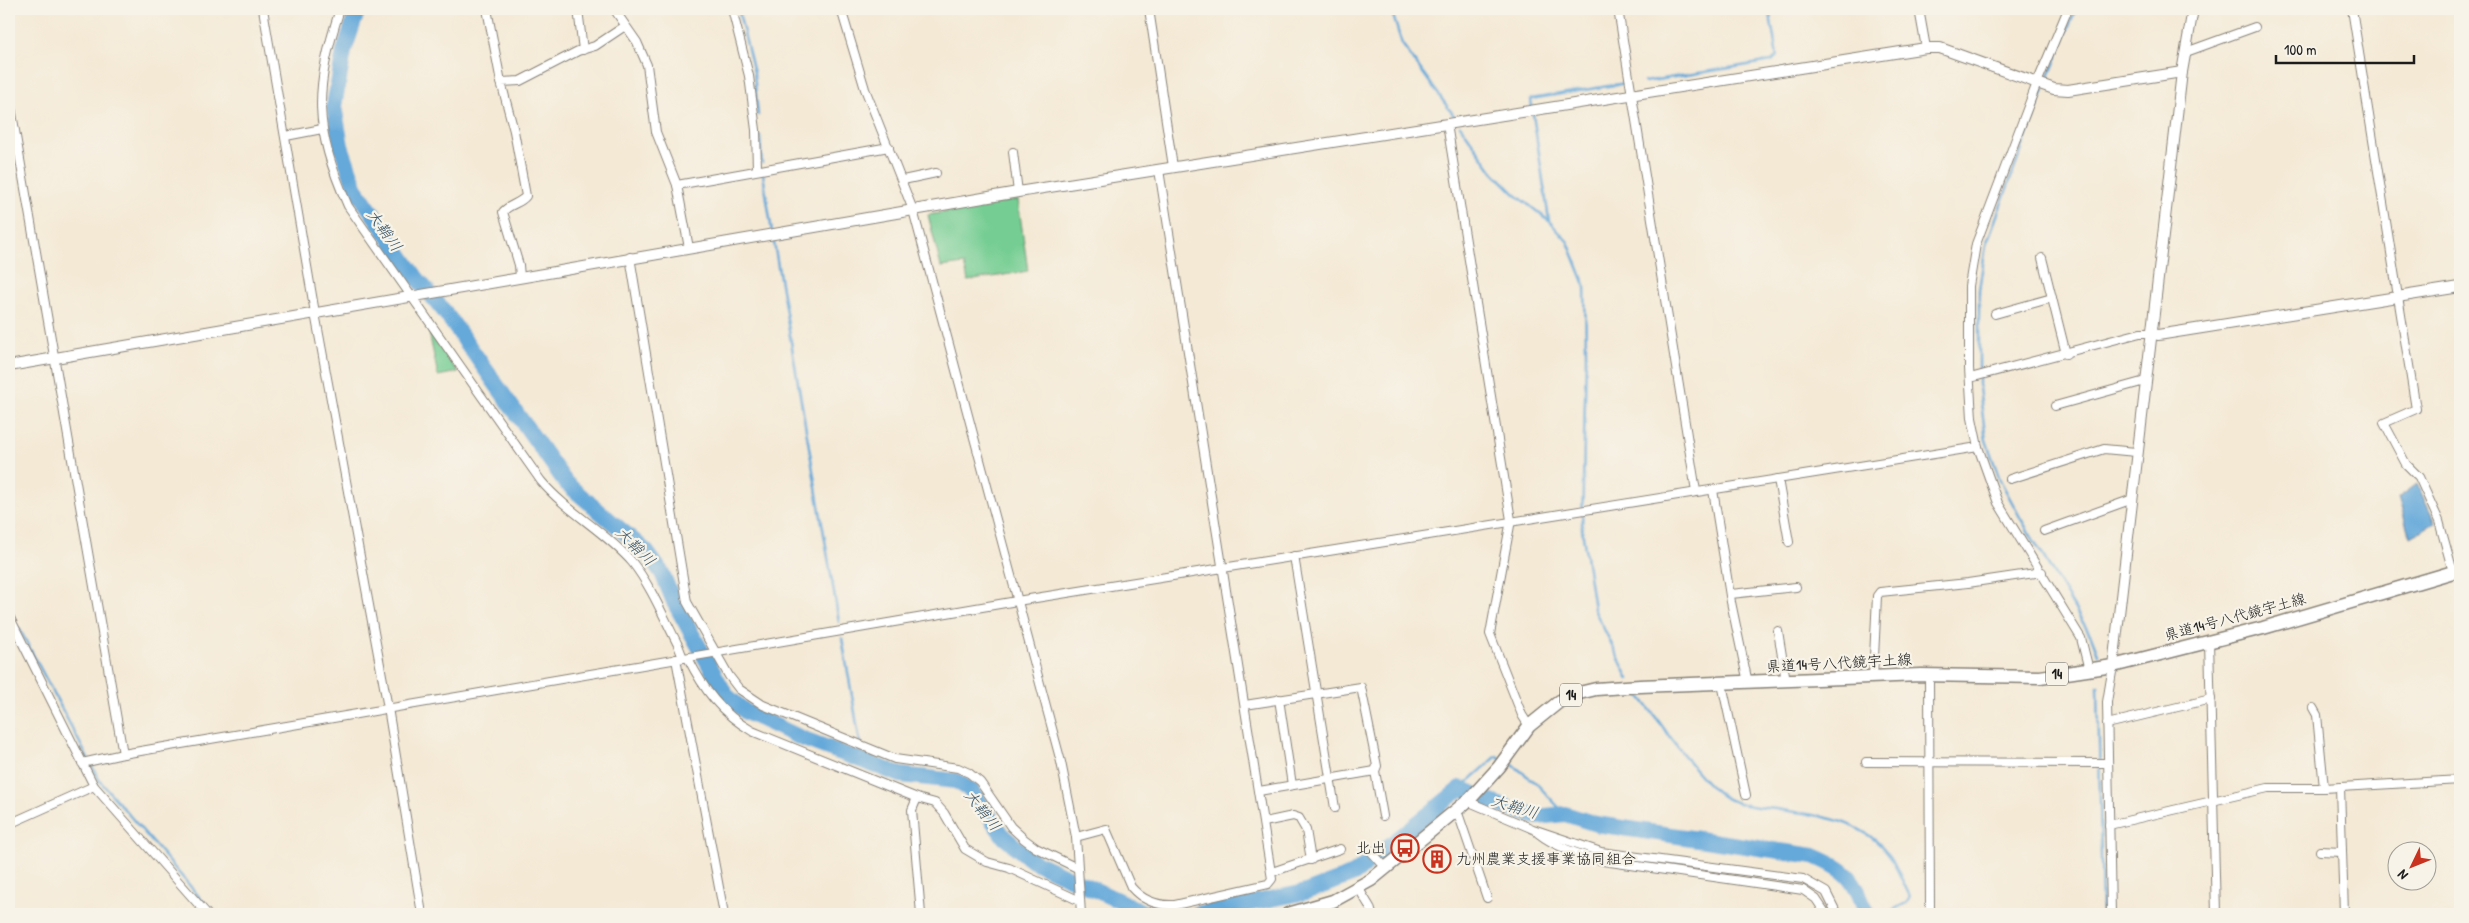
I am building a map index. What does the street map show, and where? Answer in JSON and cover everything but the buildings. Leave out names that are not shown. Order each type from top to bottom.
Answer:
[{"type":"main road","name":"県道14号八代鏡宇土線","points":[[1288,914],[1333,901],[1359,889],[1383,865],[1468,800],[1499,767],[1529,726],[1560,701],[1575,694],[1640,686],[1786,682],[1929,675],[2040,677],[2113,666],[2210,641],[2457,571]]},
{"type":"street","points":[[263,9],[388,708],[422,914]]},
{"type":"street","points":[[340,9],[326,51],[320,89],[322,129],[334,174],[348,206],[416,295],[554,496],[617,547],[632,563],[685,658],[702,685],[720,708],[736,722],[752,731],[917,798],[935,803],[940,806],[965,849],[987,862],[1009,868],[1080,898]]},
{"type":"street","points":[[487,9],[501,82],[514,131],[526,196],[507,207],[503,212],[519,265],[520,277]]},
{"type":"street","points":[[578,9],[583,50]]},
{"type":"street","points":[[614,9],[637,42],[647,64],[656,132],[677,185],[689,248]]},
{"type":"street","points":[[732,9],[749,76],[756,130],[757,169]]},
{"type":"street","points":[[842,9],[865,89],[903,180],[913,210],[1061,762],[1076,837],[1081,914]]},
{"type":"street","points":[[1149,9],[1173,167]]},
{"type":"street","points":[[1618,9],[1696,491]]},
{"type":"street","points":[[1919,9],[1926,48]]},
{"type":"street","points":[[2068,9],[2044,85],[1976,244],[1969,286],[1974,378],[1972,418],[1978,448],[1998,503],[2081,638],[2089,670]]},
{"type":"street","points":[[2111,914],[2110,824],[2106,763],[2107,702],[2113,666],[2130,500],[2182,72],[2193,9]]},
{"type":"street","points":[[2352,9],[2416,409],[2384,423],[2406,464],[2419,477],[2439,521],[2457,571]]},
{"type":"street","points":[[501,82],[520,81],[595,46],[625,26]]},
{"type":"street","points":[[2186,52],[2255,27]]},
{"type":"street","points":[[9,366],[630,257],[1018,192],[1465,121],[1522,110],[1926,48],[1940,48],[2044,85],[2068,90],[2182,72]]},
{"type":"street","points":[[9,96],[123,754]]},
{"type":"street","points":[[1449,123],[1511,520],[1490,634],[1522,715],[1529,726]]},
{"type":"street","points":[[286,136],[322,129]]},
{"type":"street","points":[[677,185],[757,169],[889,147]]},
{"type":"street","points":[[1013,152],[1018,192]]},
{"type":"street","points":[[1076,837],[1106,829],[1131,887],[1138,895],[1163,906],[1176,905],[1268,884],[1272,879],[1159,170]]},
{"type":"street","points":[[903,180],[936,173]]},
{"type":"street","points":[[630,257],[687,602],[729,676],[739,689],[752,699],[867,748],[908,763],[958,768],[969,773],[980,782],[1006,820],[1024,839],[1036,848],[1077,870]]},
{"type":"street","points":[[2042,258],[2066,354]]},
{"type":"street","points":[[1974,378],[2140,333],[2158,335],[2460,287]]},
{"type":"street","points":[[1995,314],[2052,298]]},
{"type":"street","points":[[2055,406],[2145,381]]},
{"type":"street","points":[[84,762],[388,708],[1017,601],[1511,520],[1588,510],[1696,491],[1713,490],[1978,448]]},
{"type":"street","points":[[2010,479],[2104,449],[2136,452]]},
{"type":"street","points":[[1778,479],[1789,542]]},
{"type":"street","points":[[1713,490],[1748,683]]},
{"type":"street","points":[[2044,531],[2130,500]]},
{"type":"street","points":[[1294,556],[1335,808]]},
{"type":"street","points":[[1873,678],[1877,596],[1880,592],[1968,583],[2042,572]]},
{"type":"street","points":[[1731,594],[1796,587]]},
{"type":"street","points":[[9,616],[84,762],[94,786],[207,914]]},
{"type":"street","points":[[1778,631],[1786,682]]},
{"type":"street","points":[[2210,641],[2215,800],[2216,914]]},
{"type":"street","points":[[685,658],[724,914]]},
{"type":"street","points":[[1929,675],[1930,914]]},
{"type":"street","points":[[1722,684],[1746,795]]},
{"type":"street","points":[[1245,704],[1361,687],[1377,766],[1375,771],[1383,816]]},
{"type":"street","points":[[1279,699],[1292,785]]},
{"type":"street","points":[[2107,724],[2211,699]]},
{"type":"street","points":[[2314,708],[2317,715],[2324,788]]},
{"type":"street","points":[[1866,762],[2106,763]]},
{"type":"street","points":[[1259,791],[1375,771]]},
{"type":"street","points":[[2110,824],[2268,788],[2324,788],[2460,780]]},
{"type":"street","points":[[9,824],[94,786]]},
{"type":"street","points":[[2340,787],[2344,914]]},
{"type":"street","points":[[917,798],[912,810],[921,914]]},
{"type":"street","points":[[1468,800],[1533,829],[1601,852],[1803,879],[1826,892],[1837,914]]},
{"type":"street","points":[[1454,812],[1459,816],[1487,898]]},
{"type":"street","points":[[1264,822],[1293,816],[1299,818],[1306,830],[1311,860]]},
{"type":"street","points":[[1533,829],[1548,841],[1603,861],[1803,890],[1816,899],[1826,914]]},
{"type":"street","points":[[1367,847],[1383,865]]},
{"type":"street","points":[[1272,872],[1340,850]]},
{"type":"street","points":[[2320,851],[2342,852]]},
{"type":"street","points":[[1359,889],[1372,914]]},
{"type":"green space","points":[[1018,200],[1028,271],[968,281],[964,264],[941,267],[928,215]]},
{"type":"green space","points":[[429,332],[458,372],[438,376]]},
{"type":"water","points":[[2417,484],[2435,523],[2410,537],[2398,498]]},
{"type":"waterway","name":"大鞘川","points":[[358,9],[344,51],[334,106],[341,146],[356,189],[416,277],[444,311],[566,483],[646,551],[662,573],[674,602],[726,695],[746,712],[801,738],[901,775],[956,781],[972,791],[1004,837],[1033,861],[1143,912],[1156,914]]},
{"type":"waterway","points":[[738,9],[754,73],[758,115]]},
{"type":"waterway","points":[[1391,9],[1402,44],[1457,120]]},
{"type":"waterway","points":[[1644,82],[1772,61],[1777,56],[1769,9]]},
{"type":"waterway","points":[[2046,84],[2076,9]]},
{"type":"waterway","points":[[1532,109],[1531,99],[1626,83]]},
{"type":"waterway","points":[[2044,89],[1986,245],[1979,290],[1979,388],[1986,440],[2000,480],[2021,519],[2091,636],[2098,654]]},
{"type":"waterway","points":[[1533,114],[1549,220]]},
{"type":"waterway","points":[[1460,125],[1493,172],[1515,194],[1549,221],[1568,242],[1585,285],[1586,354],[1582,529],[1594,609],[1629,679]]},
{"type":"waterway","points":[[760,136],[762,163]]},
{"type":"waterway","points":[[763,174],[772,232]]},
{"type":"waterway","points":[[773,237],[839,622]]},
{"type":"waterway","points":[[9,608],[13,616]]},
{"type":"waterway","points":[[19,628],[100,781],[214,914]]},
{"type":"waterway","points":[[842,638],[860,742]]},
{"type":"waterway","points":[[2098,686],[2102,914]]},
{"type":"waterway","points":[[1639,695],[1691,765],[1724,797],[1749,806],[1808,814],[1840,821],[1868,835],[1880,845],[1891,858],[1910,896],[1906,903],[1885,914]]},
{"type":"waterway","points":[[861,748],[862,760]]},
{"type":"waterway","points":[[1461,788],[1497,756],[1502,759]]},
{"type":"waterway","points":[[1509,762],[1535,782],[1565,814]]},
{"type":"waterway","name":"大鞘川","points":[[1196,914],[1306,892],[1354,874],[1461,788],[1497,804],[1537,817],[1565,814],[1596,824],[1814,856],[1836,867],[1849,877],[1858,892],[1867,914]]},
{"type":"place","name":"北出","points":[[1405,848]]},
{"type":"place","name":"九州農業支援事業協同組合","points":[[1437,859]]}]
